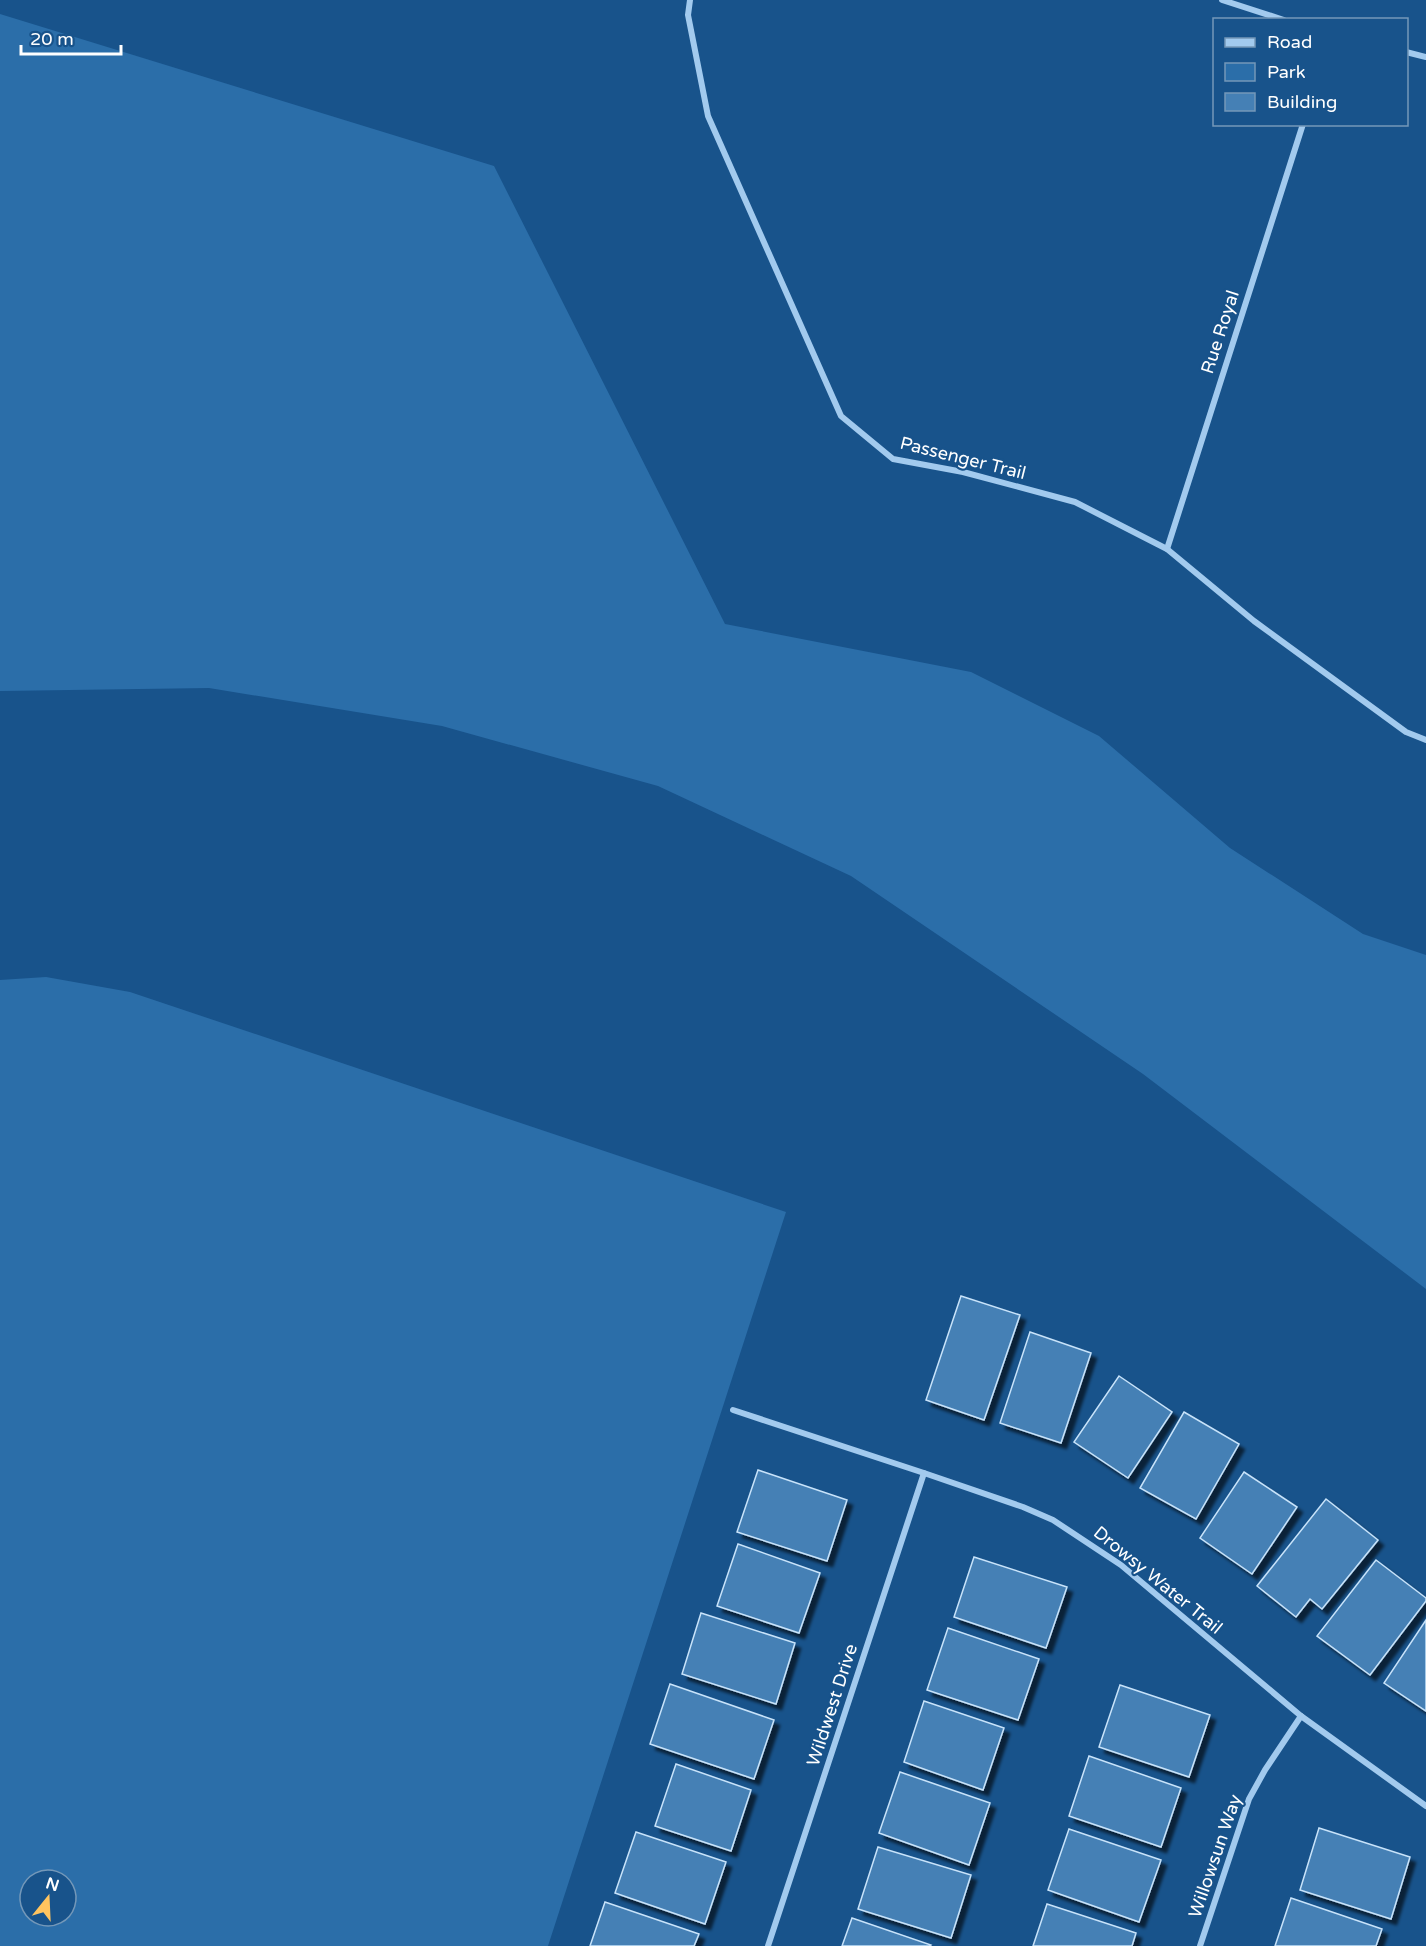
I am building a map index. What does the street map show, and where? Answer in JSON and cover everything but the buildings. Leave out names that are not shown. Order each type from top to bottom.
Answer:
[{"type":"street","name":"Passenger Trail","points":[[690,0],[688,15],[708,116],[842,416],[893,459],[963,472],[1075,502],[1167,549],[1254,621],[1406,732],[1426,740]]},
{"type":"street","points":[[1222,0],[1278,18]]},
{"type":"street","points":[[1408,52],[1426,57]]},
{"type":"street","name":"Rue Royal","points":[[1167,549],[1302,126]]},
{"type":"street","name":"Drowsy Water Trail","points":[[733,1410],[1023,1507],[1053,1520],[1121,1565],[1300,1716],[1426,1806]]},
{"type":"street","name":"Wildwest Drive","points":[[768,1946],[924,1473]]},
{"type":"street","name":"Willowsun Way","points":[[1200,1946],[1249,1799],[1300,1716]]},
{"type":"green space","points":[[0,14],[494,166],[725,624],[971,672],[1099,736],[1230,848],[1363,934],[1426,955],[1426,1289],[1143,1074],[851,876],[658,786],[442,726],[209,688],[0,691]]},
{"type":"green space","points":[[46,977],[130,992],[786,1212],[548,1946],[0,1946],[0,980]]}]
